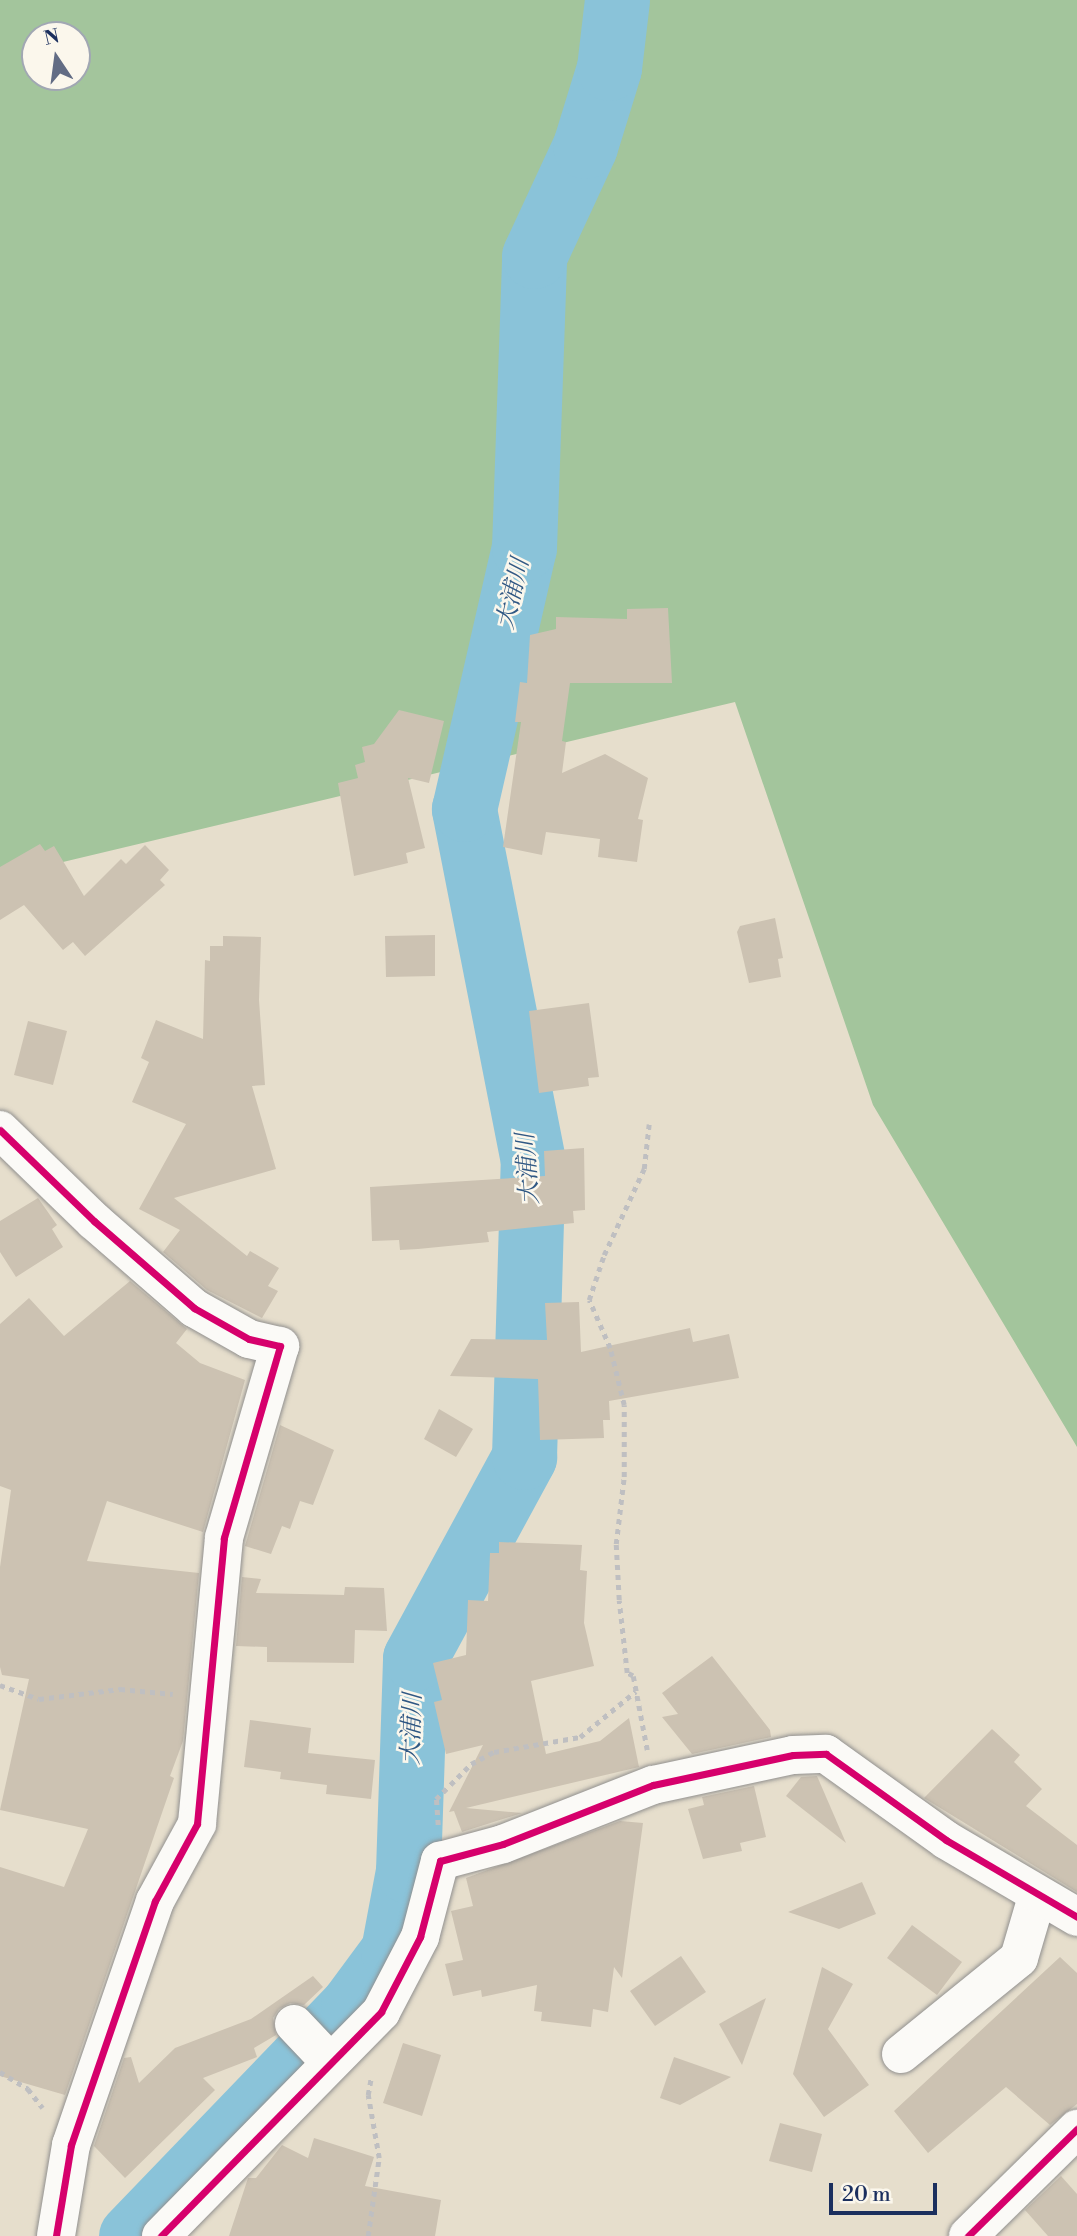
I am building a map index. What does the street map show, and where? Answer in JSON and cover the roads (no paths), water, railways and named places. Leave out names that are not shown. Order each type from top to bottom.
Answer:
[{"type":"street","points":[[0,1130],[94,1221],[194,1308],[249,1339],[280,1346],[225,1538],[197,1824],[155,1901],[71,2145],[56,2236]]},
{"type":"street","points":[[161,2236],[329,2061],[381,2012],[400,1982],[420,1937],[440,1861],[503,1844],[653,1785],[793,1755],[826,1754],[946,1840],[1037,1896],[1077,1917]]},
{"type":"street","points":[[901,2054],[1019,1958],[1037,1896]]},
{"type":"street","points":[[294,2024],[329,2061]]},
{"type":"street","points":[[968,2236],[1077,2129]]},
{"type":"waterway","name":"大浦川","points":[[131,2236],[353,2005],[393,1951],[408,1871],[415,1658],[524,1457],[533,1161],[464,809],[524,548],[534,256],[585,146],[609,68],[617,0]]}]
